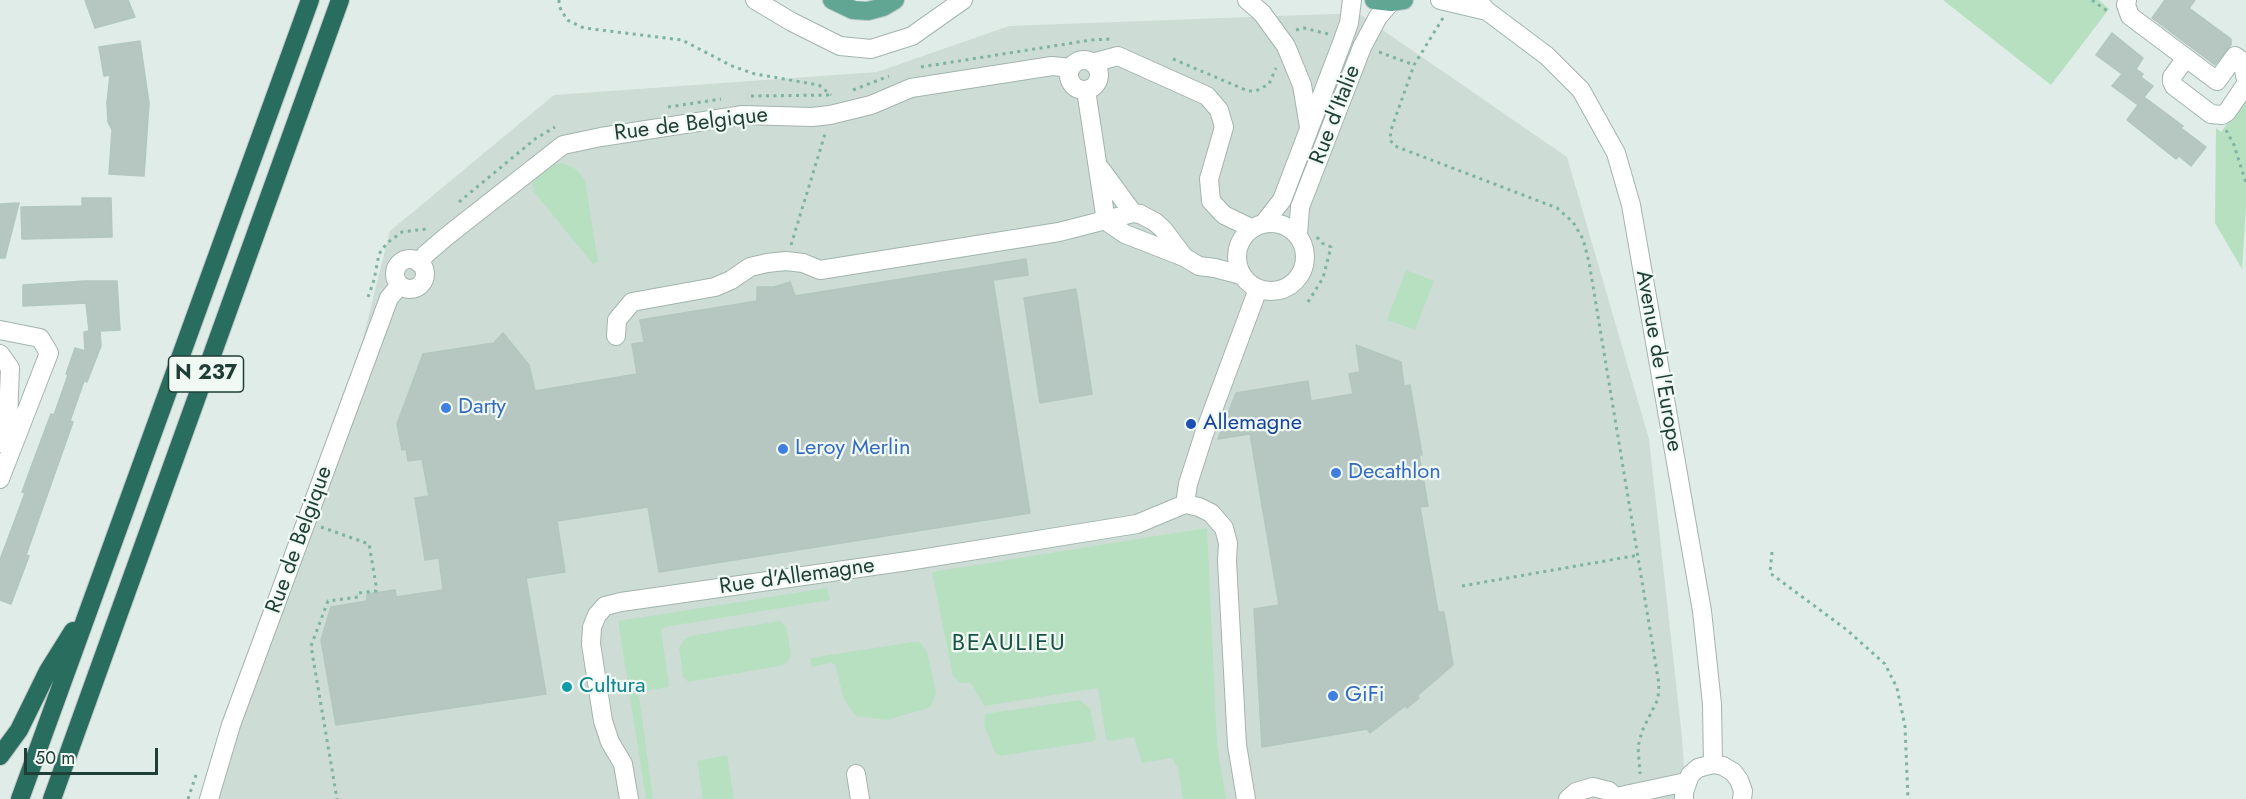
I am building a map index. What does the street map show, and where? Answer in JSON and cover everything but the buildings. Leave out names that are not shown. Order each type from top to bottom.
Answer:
[{"type":"highway","name":"N 237","points":[[20,799],[310,0]]},
{"type":"highway","name":"N 237","points":[[71,748],[340,0]]},
{"type":"highway","points":[[0,756],[19,730],[48,671],[93,597]]},
{"type":"highway","points":[[52,799],[71,748]]},
{"type":"highway","points":[[58,799],[71,748]]},
{"type":"main road","points":[[832,0],[838,5],[853,10],[868,11],[884,7],[896,0]]},
{"type":"street","points":[[755,0],[840,46],[870,49],[912,36],[963,0]]},
{"type":"street","points":[[1247,0],[1262,13],[1286,46],[1302,85],[1309,129]]},
{"type":"street","name":"Rue d'Italie","points":[[1258,226],[1282,200],[1343,40],[1352,0]]},
{"type":"street","points":[[2127,0],[2126,5],[2130,16],[2217,81],[2235,57],[2242,61],[2246,82],[2227,112],[2218,116],[2211,114],[2174,86],[2172,77],[2186,58]]},
{"type":"street","name":"Rue d'Italie","points":[[1305,233],[1300,207],[1362,47],[1378,17],[1390,1]]},
{"type":"street","name":"Avenue de l'Europe","points":[[1446,1],[1482,6],[1547,56],[1581,90],[1616,153],[1630,205],[1702,611],[1712,704],[1713,764]]},
{"type":"street","points":[[1092,63],[1098,71],[1098,81],[1095,86],[1086,90],[1073,86],[1069,78],[1071,68],[1083,60],[1092,63],[1119,56],[1208,96],[1219,110],[1224,127],[1209,179],[1211,201],[1224,215],[1258,226],[1283,224],[1305,233],[1305,263],[1296,281],[1278,291],[1258,290],[1252,286],[1241,275],[1236,263],[1237,250],[1242,237],[1258,226]]},
{"type":"street","name":"Rue de Belgique","points":[[209,799],[231,724],[389,298],[400,285],[411,289],[420,286],[425,273],[419,262],[447,236],[563,145],[743,115],[812,117],[830,115],[871,105],[911,88],[1052,66],[1071,68]]},
{"type":"street","points":[[1086,90],[1106,221],[1125,234],[1184,257],[1198,266],[1241,275]]},
{"type":"street","points":[[1098,165],[1133,213]]},
{"type":"street","points":[[616,336],[616,320],[632,302],[715,287],[731,280],[750,267],[767,262],[803,263],[820,270],[1059,232],[1133,213],[1155,222],[1184,257]]},
{"type":"street","points":[[1246,799],[1237,746],[1228,543],[1224,528],[1211,513],[1185,504],[1188,484],[1204,434],[1258,290]]},
{"type":"street","points":[[0,330],[40,338],[49,353],[3,471]]},
{"type":"street","points":[[0,354],[10,368],[3,471]]},
{"type":"street","name":"Rue d'Allemagne","points":[[629,799],[622,764],[610,742],[603,721],[591,644],[592,627],[597,615],[605,606],[1137,524],[1185,504]]},
{"type":"street","points":[[1568,799],[1576,792],[1593,787],[1609,791],[1617,798],[1643,791],[1685,790],[1698,768],[1713,764],[1723,766],[1733,772],[1743,791],[1742,799]]},
{"type":"street","points":[[855,774],[860,799]]},
{"type":"path","points":[[559,0],[559,6],[567,20],[584,28],[682,40],[732,66],[755,74],[819,85],[830,95]]},
{"type":"path","points":[[1446,1],[1414,65],[1391,130],[1390,140],[1395,146],[1557,208],[1573,222],[1583,239],[1589,262],[1659,684],[1658,699],[1642,731],[1638,747],[1643,791]]},
{"type":"path","points":[[1169,58],[1248,91],[1256,91],[1269,84],[1296,30],[1304,28],[1320,31],[1343,40]]},
{"type":"path","points":[[918,67],[1091,40],[1114,39]]},
{"type":"path","points":[[1362,47],[1414,65]]},
{"type":"path","points":[[849,91],[891,75]]},
{"type":"path","points":[[742,96],[840,93]]},
{"type":"path","points":[[659,108],[722,98]]},
{"type":"path","points":[[786,261],[830,115]]},
{"type":"path","points":[[2218,116],[2234,145],[2246,183]]},
{"type":"path","points":[[452,208],[535,139],[563,125]]},
{"type":"path","points":[[368,299],[379,254],[387,243],[402,232],[424,230],[433,223]]},
{"type":"path","points":[[1305,233],[1331,247],[1323,278],[1308,302]]},
{"type":"path","points":[[307,522],[369,544],[376,585],[376,591],[359,593],[358,597],[328,602],[311,646],[337,799]]},
{"type":"path","points":[[1772,552],[1770,573],[1847,630],[1885,664],[1897,688],[1905,726],[1908,799]]},
{"type":"path","points":[[1462,586],[1639,555]]},
{"type":"path","points":[[188,799],[199,765]]},
{"type":"shaded area","points":[[1358,13],[1567,157],[1649,439],[1682,737],[1686,799],[219,799],[231,749],[358,358],[390,231],[554,95],[877,72],[1009,26]]},
{"type":"green space","points":[[1943,0],[2099,0],[2109,9],[2051,85]]},
{"type":"green space","points":[[2246,98],[2246,208],[2242,269],[2215,223],[2216,128],[2221,132]]},
{"type":"green space","points":[[563,163],[577,170],[585,180],[598,262],[593,264],[534,192],[532,183],[553,164]]},
{"type":"green space","points":[[1406,270],[1434,281],[1415,330],[1387,320]]},
{"type":"green space","points":[[1207,528],[1217,745],[1226,799],[1183,799],[1178,768],[1172,758],[1142,763],[1134,737],[1108,741],[1098,688],[984,706],[971,683],[960,683],[953,676],[932,572]]},
{"type":"green space","points":[[827,588],[830,600],[665,627],[661,630],[668,687],[641,692],[639,696],[653,799],[646,799],[618,621]]},
{"type":"green space","points":[[779,621],[786,626],[791,654],[784,665],[688,682],[683,676],[679,648],[690,636]]},
{"type":"green space","points":[[919,641],[927,652],[936,692],[932,704],[928,708],[887,720],[856,716],[844,700],[835,664],[812,667],[810,658]]},
{"type":"green space","points":[[1079,700],[1090,708],[1096,738],[1094,741],[1001,756],[996,754],[984,725],[985,714]]},
{"type":"green space","points":[[727,755],[734,799],[703,799],[697,761]]},
{"type":"place","name":"Darty","points":[[446,408]]},
{"type":"place","name":"Allemagne","points":[[1191,424]]},
{"type":"place","name":"Leroy Merlin","points":[[783,449]]},
{"type":"place","name":"Decathlon","points":[[1336,473]]},
{"type":"place","name":"Cultura","points":[[567,687]]},
{"type":"place","name":"GiFi","points":[[1333,696]]},
{"type":"district","name":"BEAULIEU","points":[[1009,644]]}]
